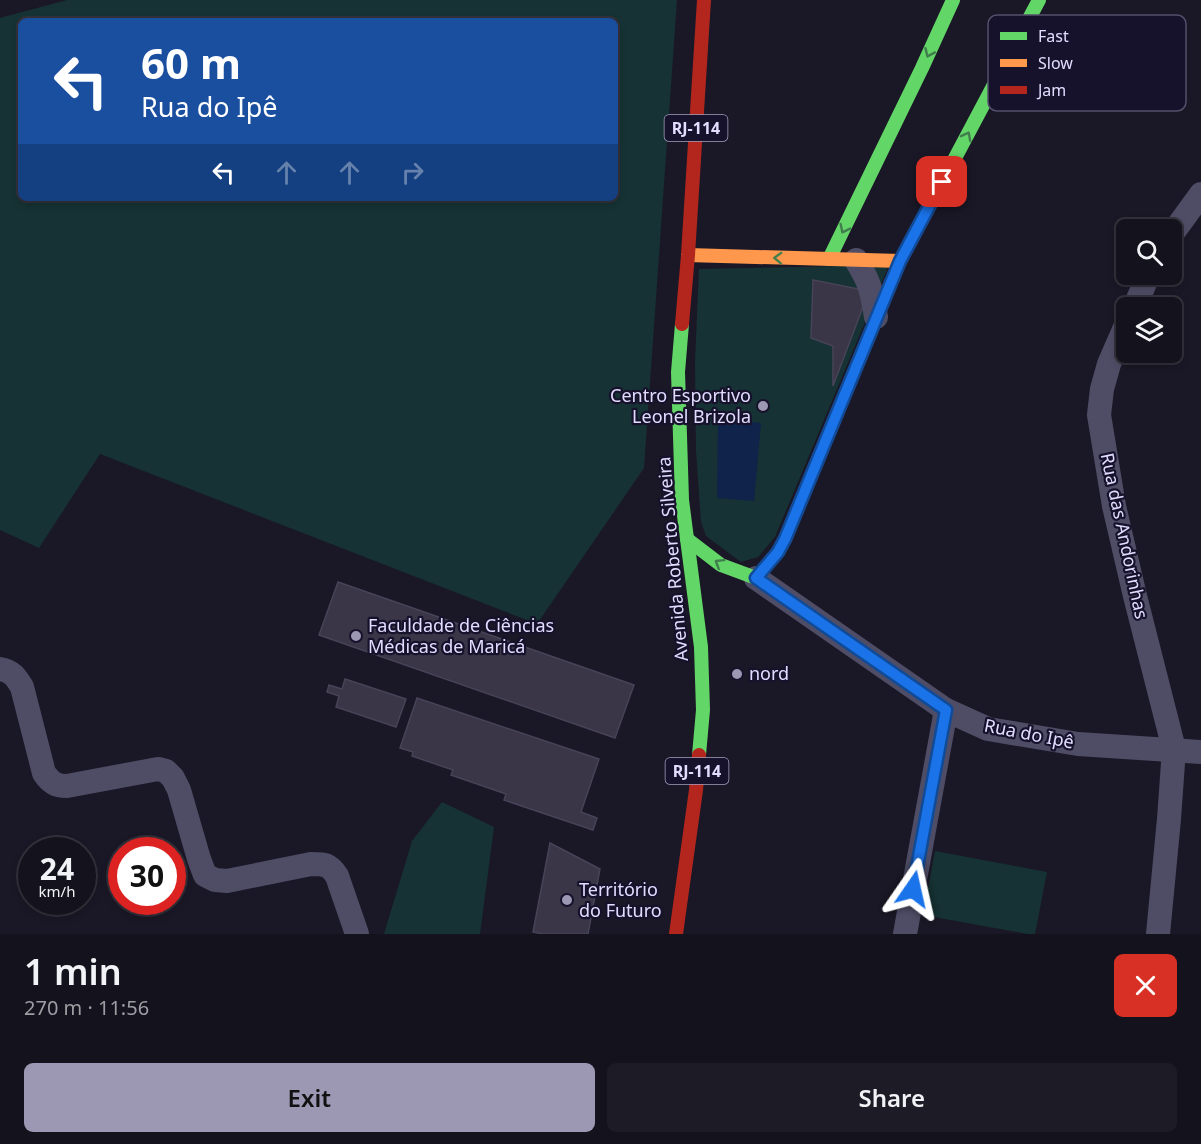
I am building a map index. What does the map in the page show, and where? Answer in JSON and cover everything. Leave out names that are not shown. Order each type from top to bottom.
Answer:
[{"type":"main road","name":"Avenida Roberto Silveira","points":[[676,934],[696,790],[703,710],[701,648],[682,500],[678,372],[688,255],[704,0]]},
{"type":"main road","points":[[829,259],[953,0]]},
{"type":"main road","points":[[1031,15],[1039,0]]},
{"type":"main road","points":[[726,582],[756,578],[778,552],[900,261],[988,96]]},
{"type":"main road","points":[[688,255],[900,261]]},
{"type":"main road","name":"Rua do Ipê","points":[[687,539],[721,565],[756,578]]},
{"type":"main road","points":[[696,608],[708,594]]},
{"type":"street","points":[[1182,220],[1201,194]]},
{"type":"street","points":[[856,260],[871,288],[876,317]]},
{"type":"street","name":"Rua das Andorinhas","points":[[1116,348],[1102,389],[1099,415],[1117,518],[1173,749],[1158,934]]},
{"type":"street","name":"Rua do Ipê","points":[[756,578],[946,710],[988,729],[1078,744],[1201,752]]},
{"type":"street","points":[[0,669],[10,671],[15,675],[22,687],[44,773],[50,781],[57,786],[67,786],[158,769],[166,771],[173,778],[178,790],[206,875],[215,880],[226,881],[312,864],[324,864],[331,867],[336,876],[357,934]]},
{"type":"street","points":[[905,934],[946,710]]},
{"type":"green space","points":[[67,0],[677,0],[644,468],[537,624],[100,454],[39,548],[0,530],[0,18]]},
{"type":"green space","name":"Centro Esportivo Leonel Brizola","points":[[889,265],[775,537],[758,557],[741,562],[706,536],[701,522],[696,451],[695,361],[699,269]]},
{"type":"green space","points":[[442,802],[494,827],[480,934],[384,934],[412,841]]},
{"type":"green space","points":[[935,851],[1047,872],[1035,934],[923,915]]},
{"type":"water","points":[[718,419],[761,423],[754,501],[717,498]]},
{"type":"building","points":[[813,280],[869,291],[833,386],[833,346],[811,338]]},
{"type":"building","points":[[338,582],[634,685],[615,738],[319,635]]},
{"type":"building","points":[[345,679],[406,699],[396,727],[336,707],[339,696],[327,692],[329,685],[342,689]]},
{"type":"building","points":[[417,698],[599,759],[581,812],[597,818],[593,830],[504,800],[506,794],[451,775],[453,770],[412,756],[413,752],[400,748]]},
{"type":"building","name":"Território do Futuro","points":[[550,843],[600,869],[588,934],[533,932]]},
{"type":"traffic: fast","points":[[829,259],[953,0]]},
{"type":"traffic: fast","points":[[1031,15],[1039,0]]},
{"type":"traffic: fast","points":[[929,207],[988,96]]},
{"type":"traffic: fast","points":[[682,324],[678,372],[682,500],[701,647],[703,710],[699,755]]},
{"type":"traffic: fast","points":[[687,539],[721,565],[756,578]]},
{"type":"traffic: slow","points":[[688,255],[900,261]]},
{"type":"traffic: jam","points":[[682,324],[704,0]]},
{"type":"traffic: jam","points":[[756,578],[778,552],[785,539],[900,261],[929,207]]},
{"type":"traffic: jam","points":[[676,934],[699,755]]},
{"type":"place","name":"Centro Esportivo Leonel Brizola","points":[[763,406]]},
{"type":"place","name":"Faculdade de Ciências Médicas de Maricá","points":[[356,636]]},
{"type":"place","name":"nord","points":[[737,674]]},
{"type":"place","name":"Território do Futuro","points":[[567,900]]},
{"type":"route","points":[[913,889],[946,710],[756,578],[778,552],[785,539],[900,261],[942,182]]}]
